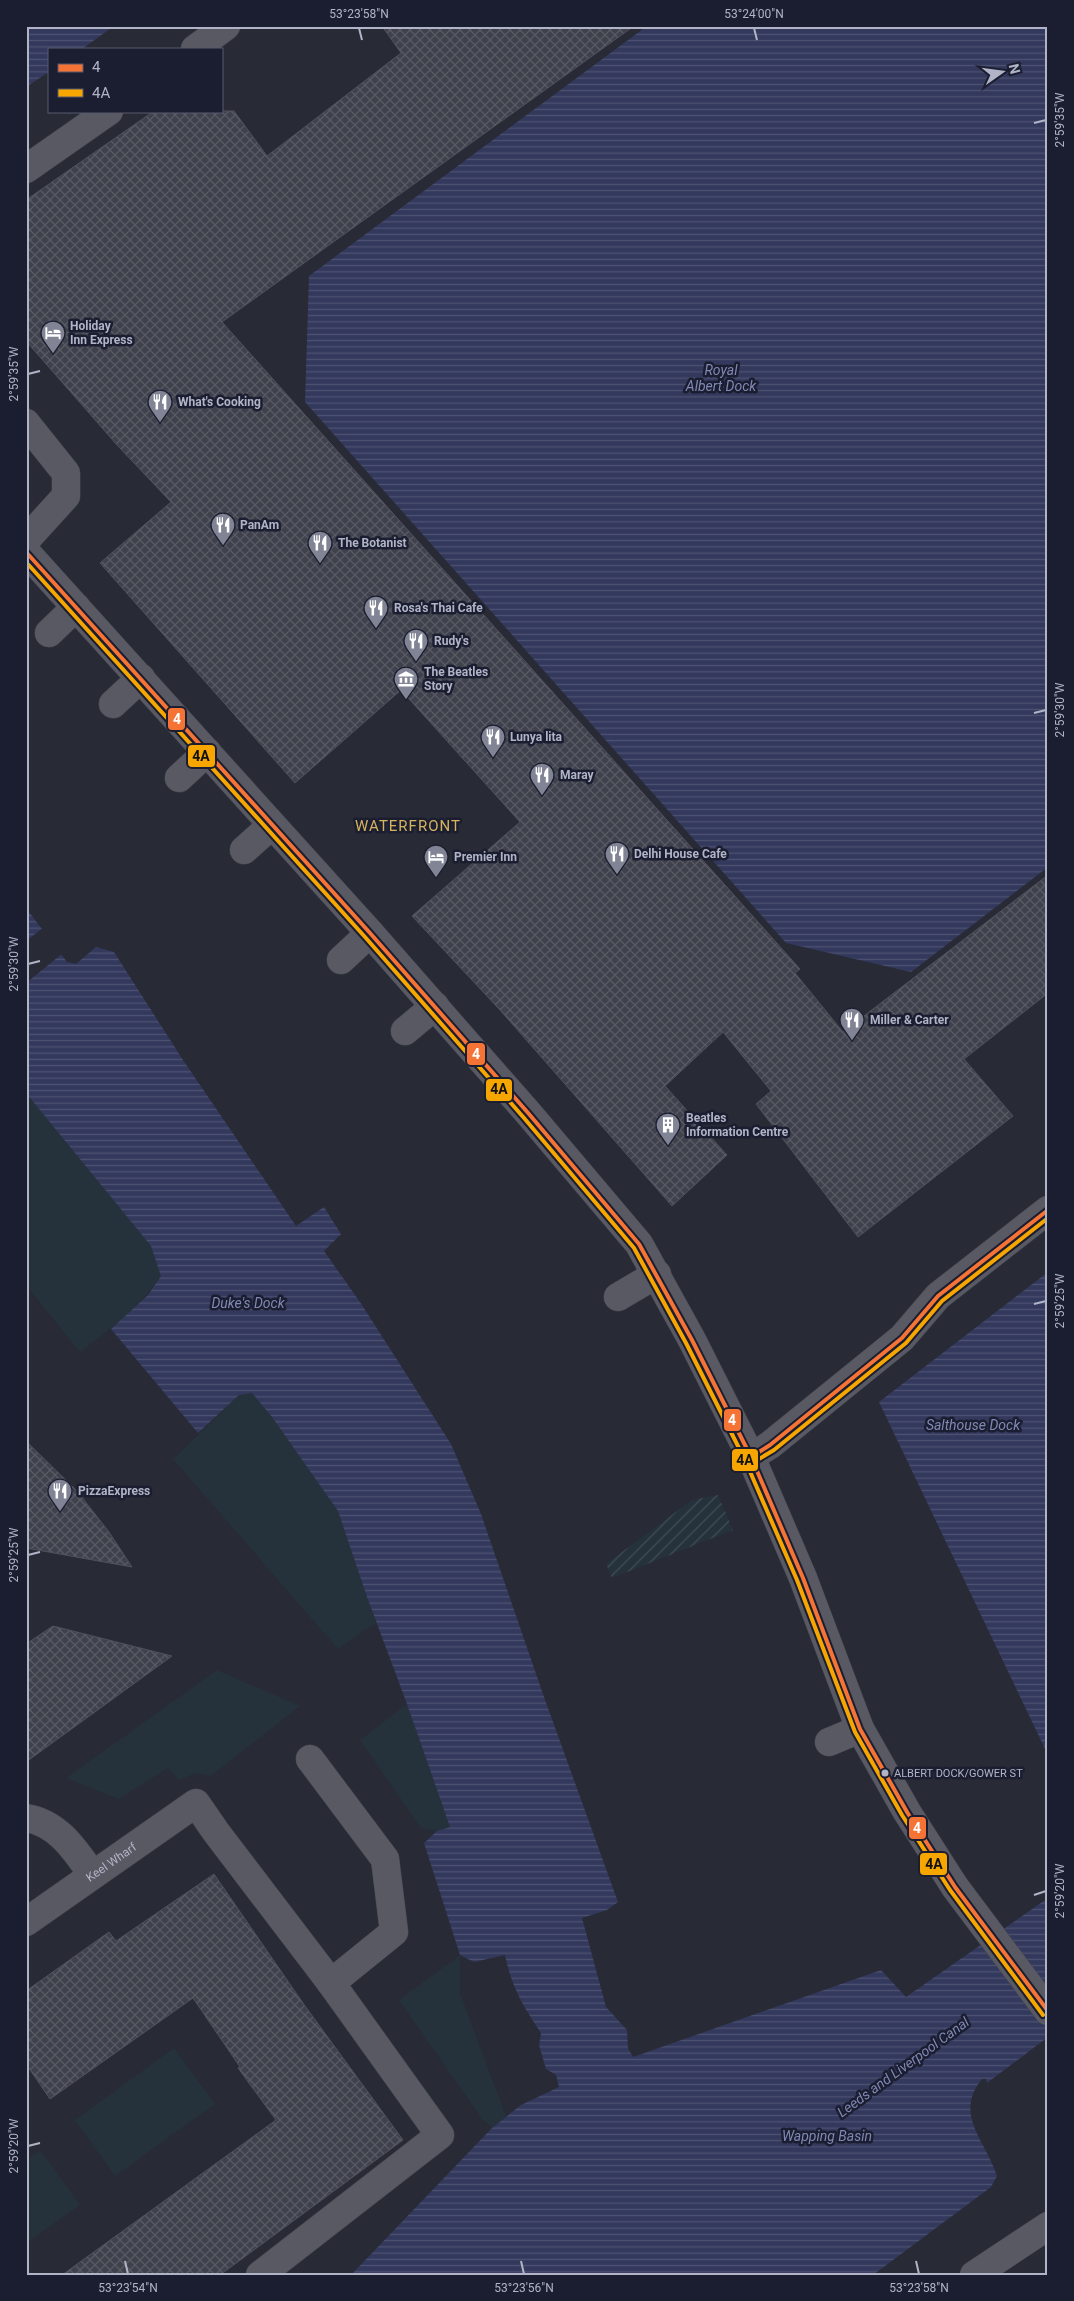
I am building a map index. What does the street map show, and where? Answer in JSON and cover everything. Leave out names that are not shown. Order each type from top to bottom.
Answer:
[{"type":"street","points":[[196,48],[226,26]]},
{"type":"street","points":[[26,169],[107,112]]},
{"type":"street","points":[[26,423],[66,473],[66,496],[26,540]]},
{"type":"street","points":[[26,552],[435,1006],[639,1244],[750,1457],[803,1578],[860,1729],[908,1812],[955,1887],[1048,2011]]},
{"type":"street","points":[[49,633],[76,607]]},
{"type":"street","points":[[113,704],[141,678]]},
{"type":"street","points":[[179,778],[207,752]]},
{"type":"street","points":[[244,850],[272,825]]},
{"type":"street","points":[[341,960],[370,933]]},
{"type":"street","points":[[405,1031],[435,1006]]},
{"type":"street","points":[[750,1457],[770,1445],[902,1338],[938,1296],[1048,1210]]},
{"type":"street","points":[[618,1297],[656,1274]]},
{"type":"street","points":[[829,1742],[860,1729]]},
{"type":"street","points":[[260,2275],[440,2135],[331,1984],[394,1932],[385,1859],[310,1760]]},
{"type":"street","name":"Keel Wharf","points":[[26,1922],[196,1803],[331,1984]]},
{"type":"street","points":[[26,1818],[37,1820],[69,1841],[92,1874]]},
{"type":"street","points":[[974,2275],[1048,2226]]},
{"type":"shaded area","points":[[26,1093],[151,1246],[161,1276],[134,1308],[80,1352],[26,1285]]},
{"type":"shaded area","points":[[252,1393],[272,1417],[338,1511],[376,1623],[338,1649],[173,1459],[239,1395]]},
{"type":"shaded area","points":[[718,1495],[733,1530],[612,1578],[606,1564],[692,1500]]},
{"type":"shaded area","points":[[217,1670],[300,1706],[211,1776],[196,1773],[179,1780],[168,1768],[119,1799],[66,1778]]},
{"type":"shaded area","points":[[407,1704],[450,1827],[437,1831],[421,1828],[360,1740]]},
{"type":"shaded area","points":[[460,1955],[460,1993],[506,2116],[492,2128],[483,2120],[399,2000]]},
{"type":"shaded area","points":[[174,2048],[215,2104],[115,2176],[75,2120]]},
{"type":"shaded area","points":[[40,2150],[80,2205],[26,2243],[26,2160]]},
{"type":"water","points":[[26,26],[114,26],[83,48],[48,48],[48,73],[26,87]]},
{"type":"water","name":"Royal Albert Dock","points":[[647,26],[1048,26],[1048,867],[911,972],[786,943],[305,402],[309,276]]},
{"type":"water","points":[[26,908],[67,962],[76,964],[96,947],[114,952],[183,1060],[296,1226],[324,1207],[341,1234],[324,1251],[360,1302],[451,1444],[481,1514],[544,1697],[618,1902],[607,1910],[582,1918],[606,2007],[627,2030],[628,2048],[633,2057],[881,1970],[906,1997],[1048,1898],[1048,2037],[987,2083],[986,2079],[982,2079],[974,2092],[971,2104],[974,2128],[997,2176],[991,2187],[873,2275],[351,2275],[492,2128],[521,2105],[559,2087],[556,2075],[546,2069],[539,2045],[541,2033],[519,1996],[505,1955],[474,1962],[460,1955],[424,1843],[437,1831],[450,1827],[338,1511],[272,1417],[252,1393],[239,1395],[198,1433],[111,1329],[148,1295],[161,1276],[151,1246],[26,1093]]},
{"type":"water","name":"Salthouse Dock","points":[[1048,1272],[1048,1755],[879,1402]]},
{"type":"pier","points":[[43,928],[63,953],[26,983],[26,941]]},
{"type":"building","points":[[382,26],[634,26],[222,322],[800,969],[795,973],[843,1032],[1048,875],[1048,993],[964,1059],[1013,1116],[858,1237],[756,1104],[771,1091],[723,1032],[665,1086],[727,1155],[672,1206],[500,1010],[412,916],[520,822],[401,690],[295,783],[100,563],[171,502],[117,445],[26,341],[26,200],[153,112],[234,111],[267,156],[401,53]]},
{"type":"building","name":"PizzaExpress","points":[[26,1441],[77,1491],[109,1532],[132,1567],[26,1548]]},
{"type":"building","points":[[53,1626],[172,1656],[26,1762],[26,1644]]},
{"type":"building","points":[[214,1874],[305,2006],[403,2140],[220,2275],[62,2275],[276,2120],[238,2068],[240,2067],[193,1998],[50,2099],[26,2064],[26,1991],[109,1932],[116,1941]]},
{"type":"transit line","name":"4","points":[[26,552],[370,933],[529,1114],[639,1244],[692,1340],[751,1457],[803,1578],[860,1729],[907,1812],[955,1887],[1048,2011]]},
{"type":"transit line","name":"4A","points":[[26,562],[365,937],[524,1118],[634,1248],[686,1343],[745,1460],[797,1580],[855,1732],[902,1815],[950,1890],[1043,2015]]},
{"type":"transit line","name":"4","points":[[751,1457],[770,1445],[902,1338],[938,1296],[1048,1210]]},
{"type":"transit line","name":"4A","points":[[754,1462],[774,1450],[906,1343],[942,1301],[1048,1218]]},
{"type":"place","name":"Holiday Inn Express","points":[[53,354]]},
{"type":"place","name":"What's Cooking","points":[[160,423]]},
{"type":"place","name":"PanAm","points":[[223,546]]},
{"type":"place","name":"The Botanist","points":[[320,564]]},
{"type":"place","name":"Rosa's Thai Cafe","points":[[376,629]]},
{"type":"place","name":"Rudy's","points":[[416,662]]},
{"type":"place","name":"The Beatles Story","points":[[406,700]]},
{"type":"place","name":"Lunya lita","points":[[493,758]]},
{"type":"place","name":"Maray","points":[[542,796]]},
{"type":"place","name":"Delhi House Cafe","points":[[617,875]]},
{"type":"place","name":"Premier Inn","points":[[436,878]]},
{"type":"place","name":"Miller & Carter","points":[[852,1041]]},
{"type":"place","name":"Beatles Information Centre","points":[[668,1146]]},
{"type":"place","name":"PizzaExpress","points":[[60,1512]]},
{"type":"place","name":"ALBERT DOCK/GOWER ST","points":[[885,1773]]},
{"type":"district","name":"WATERFRONT","points":[[408,826]]},
{"type":"water label","name":"Duke's Dock","points":[[248,1303]]},
{"type":"water label","name":"Leeds and Liverpool Canal","points":[[903,2067]]},
{"type":"water label","name":"Wapping Basin","points":[[827,2136]]}]
